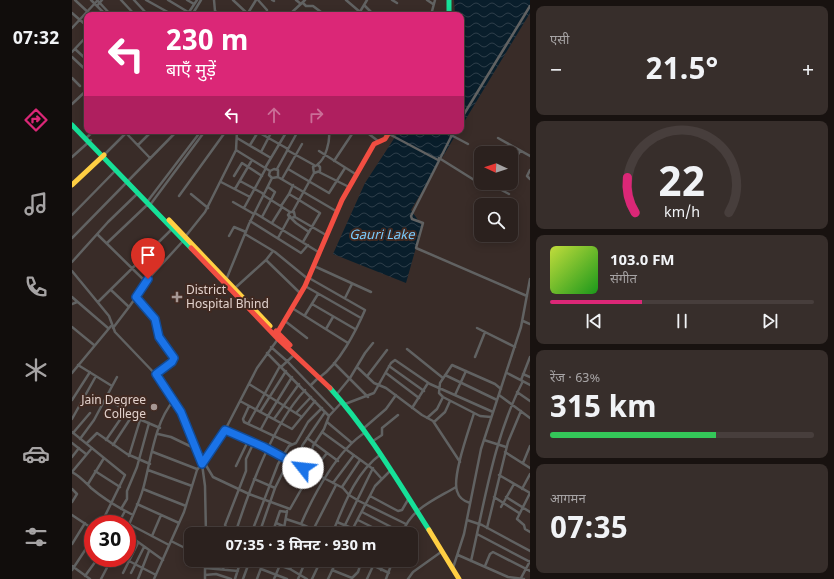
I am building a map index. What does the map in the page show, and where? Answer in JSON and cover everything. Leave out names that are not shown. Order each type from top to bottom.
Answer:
[{"type":"highway","points":[[448,0],[449,12]]},
{"type":"highway","points":[[72,120],[172,229],[184,239]]},
{"type":"highway","points":[[72,125],[88,139]]},
{"type":"highway","points":[[277,336],[305,286],[320,253],[336,211],[349,187],[378,141],[385,139],[390,134]]},
{"type":"highway","points":[[104,156],[116,170],[128,180],[138,193],[226,281],[295,355],[308,365],[336,394],[373,441],[459,579]]},
{"type":"highway","points":[[72,185],[104,156]]},
{"type":"highway","points":[[226,281],[235,288],[277,336],[305,360],[308,365]]},
{"type":"street","points":[[75,0],[87,12],[99,1],[109,12]]},
{"type":"street","points":[[91,0],[103,12]]},
{"type":"street","points":[[121,0],[132,12]]},
{"type":"street","points":[[134,0],[145,12]]},
{"type":"street","points":[[146,0],[168,12]]},
{"type":"street","points":[[168,0],[187,12]]},
{"type":"street","points":[[187,0],[194,4]]},
{"type":"street","points":[[191,12],[199,0]]},
{"type":"street","points":[[191,12],[194,4],[199,0]]},
{"type":"street","points":[[214,0],[215,11]]},
{"type":"street","points":[[233,0],[246,12]]},
{"type":"street","points":[[249,12],[257,0],[267,10],[267,12]]},
{"type":"street","points":[[296,0],[302,4],[315,7],[321,12]]},
{"type":"street","points":[[293,12],[305,0]]},
{"type":"street","points":[[346,0],[358,12]]},
{"type":"street","points":[[360,12],[367,0]]},
{"type":"street","points":[[392,0],[397,3]]},
{"type":"street","points":[[427,0],[433,4]]},
{"type":"street","points":[[432,12],[434,0]]},
{"type":"street","points":[[364,5],[371,12]]},
{"type":"street","points":[[464,114],[530,6]]},
{"type":"street","points":[[72,13],[84,23]]},
{"type":"street","points":[[72,28],[84,15]]},
{"type":"street","points":[[72,52],[84,39]]},
{"type":"street","points":[[75,48],[84,57]]},
{"type":"street","points":[[72,57],[84,68]]},
{"type":"street","points":[[72,78],[80,86]]},
{"type":"street","points":[[72,104],[84,93]]},
{"type":"street","points":[[72,157],[92,134]]},
{"type":"street","points":[[104,156],[125,134]]},
{"type":"street","points":[[129,134],[150,158]]},
{"type":"street","points":[[138,145],[149,134]]},
{"type":"street","points":[[72,238],[174,134]]},
{"type":"street","points":[[149,203],[199,134]]},
{"type":"street","points":[[107,243],[149,203],[203,134]]},
{"type":"street","points":[[179,196],[224,134]]},
{"type":"street","points":[[72,373],[94,345],[129,307],[146,282],[184,239],[208,208],[236,150],[237,134]]},
{"type":"street","points":[[250,145],[256,134]]},
{"type":"street","points":[[262,134],[296,155],[316,165],[320,169],[319,172]]},
{"type":"street","points":[[261,152],[270,134]]},
{"type":"street","points":[[244,208],[278,144],[285,134]]},
{"type":"street","points":[[270,171],[276,169],[288,150],[296,134]]},
{"type":"street","points":[[278,238],[314,173],[312,169],[324,154],[330,140],[329,134]]},
{"type":"street","points":[[334,161],[352,134]]},
{"type":"street","points":[[369,134],[378,141]]},
{"type":"street","points":[[390,134],[438,159],[474,181]]},
{"type":"street","points":[[468,144],[451,135],[438,159],[411,216],[412,219],[423,224],[416,250],[527,298],[530,302]]},
{"type":"street","points":[[237,138],[271,158]]},
{"type":"street","points":[[498,138],[530,156]]},
{"type":"street","points":[[282,179],[302,144]]},
{"type":"street","points":[[226,281],[250,221],[272,178],[270,171],[236,150]]},
{"type":"street","points":[[319,151],[357,175]]},
{"type":"street","points":[[235,190],[252,160]]},
{"type":"street","points":[[234,176],[241,163],[262,176]]},
{"type":"street","points":[[288,169],[329,194],[345,168]]},
{"type":"street","points":[[276,169],[279,173],[278,177]]},
{"type":"street","points":[[72,215],[116,170]]},
{"type":"street","points":[[530,170],[527,176],[530,179]]},
{"type":"street","points":[[314,173],[319,172],[349,187]]},
{"type":"street","points":[[272,178],[278,177],[282,179],[336,211]]},
{"type":"street","points":[[240,180],[326,236]]},
{"type":"street","points":[[221,182],[250,197]]},
{"type":"street","points":[[272,223],[293,185]]},
{"type":"street","points":[[262,217],[275,192],[268,187]]},
{"type":"street","points":[[501,190],[509,194]]},
{"type":"street","points":[[72,262],[97,234],[138,193]]},
{"type":"street","points":[[191,194],[208,208]]},
{"type":"street","points":[[288,195],[319,212],[320,215],[303,242]]},
{"type":"street","points":[[233,202],[262,217],[320,253]]},
{"type":"street","points":[[292,215],[296,223],[309,232]]},
{"type":"street","points":[[250,221],[301,253],[308,245]]},
{"type":"street","points":[[229,236],[234,227],[273,251],[308,278],[365,309],[348,343],[334,363],[311,385]]},
{"type":"street","points":[[98,302],[172,229]]},
{"type":"street","points":[[97,234],[146,282]]},
{"type":"street","points":[[235,288],[266,260],[273,251]]},
{"type":"street","points":[[266,260],[301,294]]},
{"type":"street","points":[[314,266],[371,292]]},
{"type":"street","points":[[72,271],[109,316],[111,327]]},
{"type":"street","points":[[452,569],[458,555],[467,520],[484,440],[515,347],[530,281]]},
{"type":"street","points":[[345,298],[352,284]]},
{"type":"street","points":[[305,286],[361,318]]},
{"type":"street","points":[[111,290],[129,307]]},
{"type":"street","points":[[305,316],[318,294]]},
{"type":"street","points":[[72,297],[111,327],[156,374],[174,400],[189,429],[202,464],[206,491],[206,527]]},
{"type":"street","points":[[136,297],[155,319],[159,337],[174,358],[172,362],[156,374]]},
{"type":"street","points":[[72,304],[77,302]]},
{"type":"street","points":[[312,304],[355,329]]},
{"type":"street","points":[[292,307],[348,343]]},
{"type":"street","points":[[326,329],[333,317]]},
{"type":"street","points":[[285,320],[307,338]]},
{"type":"street","points":[[522,321],[530,324]]},
{"type":"street","points":[[72,327],[94,345]]},
{"type":"street","points":[[477,328],[515,347]]},
{"type":"street","points":[[475,357],[485,332]]},
{"type":"street","points":[[154,579],[186,506],[197,469],[204,462],[225,430],[240,400],[277,336]]},
{"type":"street","points":[[336,394],[350,378],[373,343]]},
{"type":"street","points":[[271,347],[288,362],[334,410]]},
{"type":"street","points":[[407,349],[444,377],[461,383],[497,400]]},
{"type":"street","points":[[368,375],[387,350]]},
{"type":"street","points":[[267,353],[329,416]]},
{"type":"street","points":[[248,424],[264,392],[281,366],[295,355]]},
{"type":"street","points":[[471,561],[498,444],[511,404],[522,380],[530,357]]},
{"type":"street","points":[[303,468],[310,457],[329,416],[334,410],[343,403],[368,397],[376,391],[389,366],[394,360],[400,362],[428,383],[493,412]]},
{"type":"street","points":[[334,363],[368,397]]},
{"type":"street","points":[[78,365],[112,386]]},
{"type":"street","points":[[492,417],[482,417],[450,401],[439,393],[440,388],[444,377],[452,365],[495,384],[501,389]]},
{"type":"street","points":[[389,366],[424,390]]},
{"type":"street","points":[[357,367],[368,375],[374,383],[396,395],[412,408],[434,422],[460,462]]},
{"type":"street","points":[[260,412],[286,371]]},
{"type":"street","points":[[455,395],[466,371]]},
{"type":"street","points":[[72,400],[90,372]]},
{"type":"street","points":[[386,373],[419,398]]},
{"type":"street","points":[[507,373],[530,385]]},
{"type":"street","points":[[523,374],[530,377]]},
{"type":"street","points":[[72,419],[96,376]]},
{"type":"street","points":[[80,439],[94,420],[117,377]]},
{"type":"street","points":[[261,429],[292,377]]},
{"type":"street","points":[[412,408],[428,383]]},
{"type":"street","points":[[249,384],[277,400],[302,417]]},
{"type":"street","points":[[274,419],[283,404],[299,384]]},
{"type":"street","points":[[237,527],[254,479],[275,436],[290,409],[305,390]]},
{"type":"street","points":[[517,392],[530,401]]},
{"type":"street","points":[[301,524],[324,478],[352,443],[386,409],[396,395]]},
{"type":"street","points":[[499,395],[530,418]]},
{"type":"street","points":[[106,397],[132,416],[160,428]]},
{"type":"street","points":[[296,413],[311,397]]},
{"type":"street","points":[[427,418],[437,409],[443,397]]},
{"type":"street","points":[[92,448],[72,472],[121,509],[133,515],[143,489],[166,411],[174,400]]},
{"type":"street","points":[[240,400],[293,429],[315,401]]},
{"type":"street","points":[[434,422],[444,412],[450,401]]},
{"type":"street","points":[[249,406],[243,420],[248,424],[291,444]]},
{"type":"street","points":[[253,527],[269,485],[282,457],[291,444],[296,443],[310,420],[322,408]]},
{"type":"street","points":[[487,528],[506,447],[521,410]]},
{"type":"street","points":[[106,440],[126,411]]},
{"type":"street","points":[[296,464],[302,455],[302,446],[325,412]]},
{"type":"street","points":[[90,413],[73,433],[125,475],[106,515]]},
{"type":"street","points":[[470,504],[460,498],[456,487],[460,462],[474,413]]},
{"type":"street","points":[[373,441],[382,435],[382,428],[398,415]]},
{"type":"street","points":[[113,445],[132,416]]},
{"type":"street","points":[[129,456],[140,420]]},
{"type":"street","points":[[327,422],[352,443]]},
{"type":"street","points":[[121,509],[127,499],[127,492],[139,460],[149,424]]},
{"type":"street","points":[[225,430],[249,439],[269,449],[342,487],[349,495],[357,500],[406,524]]},
{"type":"street","points":[[322,432],[372,468],[381,478]]},
{"type":"street","points":[[87,443],[96,433],[129,456],[150,464]]},
{"type":"street","points":[[158,434],[171,437],[197,450]]},
{"type":"street","points":[[307,438],[338,461]]},
{"type":"street","points":[[236,466],[249,439]]},
{"type":"street","points":[[484,440],[506,447]]},
{"type":"street","points":[[226,527],[225,525],[246,471],[246,459],[254,442]]},
{"type":"street","points":[[72,443],[86,454]]},
{"type":"street","points":[[523,463],[530,446]]},
{"type":"street","points":[[72,456],[79,448]]},
{"type":"street","points":[[153,452],[197,469]]},
{"type":"street","points":[[505,452],[530,468]]},
{"type":"street","points":[[204,462],[213,478],[238,490],[287,508],[292,507],[312,472],[327,453]]},
{"type":"street","points":[[335,527],[349,495],[368,466],[381,454]]},
{"type":"street","points":[[314,527],[334,484],[354,455]]},
{"type":"street","points":[[88,484],[104,458]]},
{"type":"street","points":[[525,458],[529,460]]},
{"type":"street","points":[[261,527],[275,488],[289,460]]},
{"type":"street","points":[[342,487],[360,460]]},
{"type":"street","points":[[345,525],[372,468]]},
{"type":"street","points":[[148,470],[192,486]]},
{"type":"street","points":[[354,527],[365,504],[381,478],[391,470]]},
{"type":"street","points":[[95,471],[120,487]]},
{"type":"street","points":[[522,489],[530,474]]},
{"type":"street","points":[[499,475],[530,493],[519,513],[517,521],[530,532]]},
{"type":"street","points":[[254,479],[275,488]]},
{"type":"street","points":[[501,507],[514,484]]},
{"type":"street","points":[[405,527],[417,511],[456,487]]},
{"type":"street","points":[[72,489],[77,494],[72,502]]},
{"type":"street","points":[[143,489],[186,506]]},
{"type":"street","points":[[370,496],[400,512],[409,498]]},
{"type":"street","points":[[494,497],[519,513]]},
{"type":"street","points":[[506,497],[530,512]]},
{"type":"street","points":[[137,504],[179,523]]},
{"type":"street","points":[[276,523],[285,526],[287,508]]},
{"type":"street","points":[[123,515],[125,511]]},
{"type":"street","points":[[275,527],[280,511],[287,512]]},
{"type":"street","points":[[362,512],[391,527]]},
{"type":"street","points":[[72,514],[84,522]]},
{"type":"street","points":[[152,536],[161,515]]},
{"type":"street","points":[[286,519],[308,527]]},
{"type":"street","points":[[358,520],[372,527]]},
{"type":"street","points":[[467,520],[479,524],[530,551]]},
{"type":"street","points":[[337,522],[350,527]]},
{"type":"street","points":[[72,544],[84,525]]},
{"type":"street","points":[[136,528],[169,545]]},
{"type":"street","points":[[458,555],[508,577],[523,578],[530,561],[477,534]]},
{"type":"street","points":[[171,541],[184,548]]},
{"type":"street","points":[[136,547],[138,543],[163,560]]},
{"type":"street","points":[[144,547],[136,564],[156,575]]},
{"type":"street","points":[[138,579],[150,551]]},
{"type":"street","points":[[408,579],[416,570],[442,551]]},
{"type":"street","points":[[84,552],[73,568],[90,579]]},
{"type":"street","points":[[485,566],[490,554],[493,552],[530,571]]},
{"type":"street","points":[[85,576],[92,567]]},
{"type":"street","points":[[101,579],[107,567]]},
{"type":"street","points":[[123,573],[126,567]]},
{"type":"street","points":[[131,573],[134,567]]},
{"type":"street","points":[[235,579],[239,567]]},
{"type":"street","points":[[243,579],[247,567]]},
{"type":"street","points":[[274,579],[279,567]]},
{"type":"street","points":[[282,567],[308,579]]},
{"type":"street","points":[[298,579],[303,567]]},
{"type":"street","points":[[312,579],[318,567]]},
{"type":"street","points":[[328,579],[334,567]]},
{"type":"street","points":[[332,570],[352,578],[358,572],[360,567]]},
{"type":"street","points":[[367,579],[373,567]]},
{"type":"street","points":[[375,567],[389,573]]},
{"type":"street","points":[[386,579],[391,567]]},
{"type":"street","points":[[205,579],[205,568],[238,571]]},
{"type":"street","points":[[257,579],[261,569],[287,579]]},
{"type":"street","points":[[205,574],[216,574],[231,579]]},
{"type":"water","points":[[454,0],[530,0],[530,13],[464,122],[464,12],[455,12]]},
{"type":"water","name":"Gauri Lake","points":[[397,134],[456,134],[411,210],[422,226],[406,283],[333,254],[365,183]]},
{"type":"traffic: fast","points":[[449,0],[449,12]]},
{"type":"traffic: fast","points":[[72,125],[191,248]]},
{"type":"traffic: fast","points":[[330,388],[358,422],[429,530]]},
{"type":"traffic: slow","points":[[72,185],[104,155]]},
{"type":"traffic: slow","points":[[169,220],[270,326]]},
{"type":"traffic: slow","points":[[429,530],[459,579]]},
{"type":"traffic: jam","points":[[276,335],[305,286],[342,200],[374,144],[385,139],[388,134]]},
{"type":"traffic: jam","points":[[191,248],[278,339],[330,388]]},
{"type":"traffic: jam","points":[[276,331],[290,345]]},
{"type":"place","name":"District Hospital Bhind","points":[[177,297]]},
{"type":"place","name":"Jain Degree College","points":[[154,407]]},
{"type":"route","points":[[148,279],[136,297],[155,319],[159,337],[173,354],[174,358],[169,365],[156,374],[181,412],[202,464],[225,430],[264,447],[303,468]]}]
